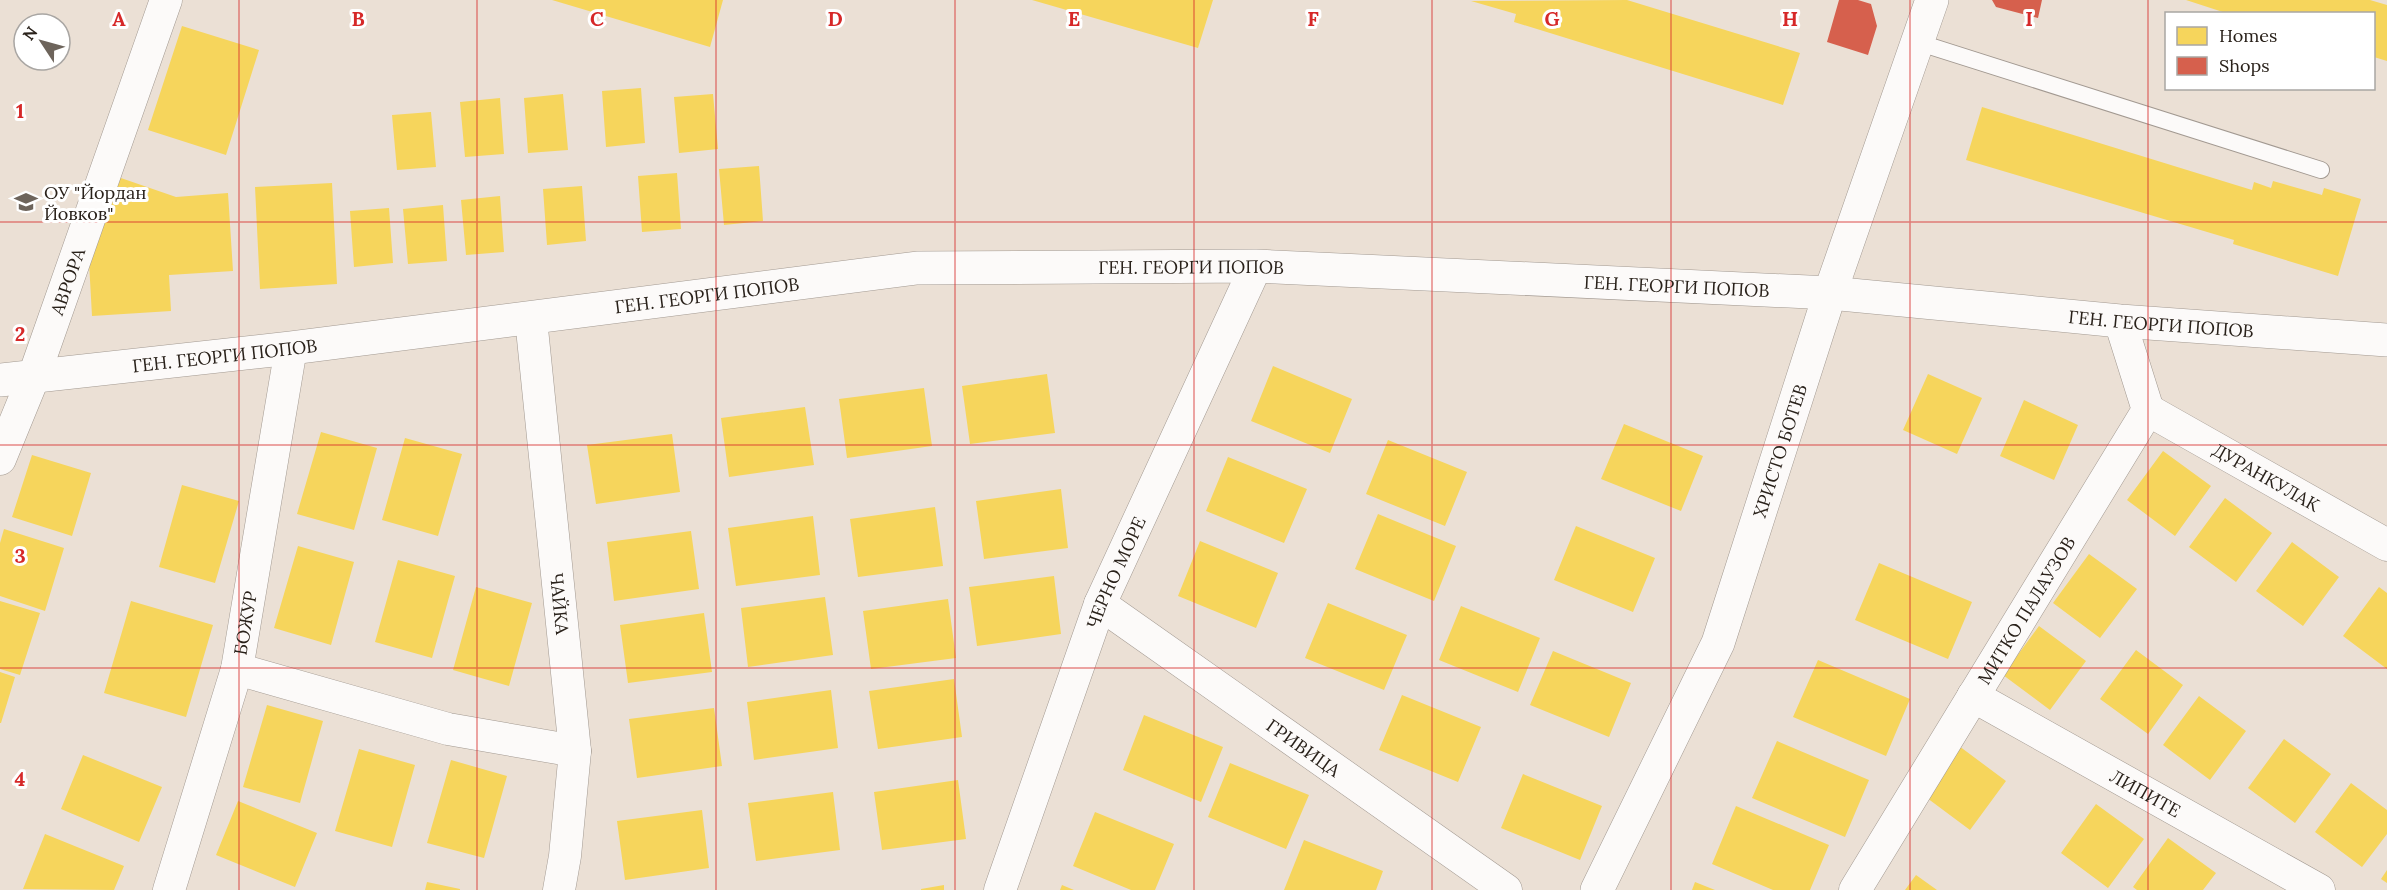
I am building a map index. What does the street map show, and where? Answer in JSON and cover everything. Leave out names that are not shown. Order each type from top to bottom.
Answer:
[{"type":"street","name":"АВРОРА","points":[[0,459],[34,376],[166,0]]},
{"type":"street","name":"ХРИСТО БОТЕВ","points":[[1597,890],[1718,643],[1830,293],[1932,0]]},
{"type":"street","name":"ГЕН. ГЕОРГИ ПОПОВ","points":[[0,380],[531,319],[917,268],[1256,267],[1830,293],[2120,321],[2387,340]]},
{"type":"street","name":"ЧЕРНО МОРЕ","points":[[1000,890],[1100,604],[1256,267]]},
{"type":"street","name":"ЧАЙКА","points":[[531,319],[575,751],[565,856],[559,890]]},
{"type":"street","points":[[2120,321],[2148,410]]},
{"type":"street","name":"БОЖУР","points":[[169,890],[237,669],[291,348]]},
{"type":"street","name":"ДУРАНКУЛАК","points":[[2148,410],[2387,545]]},
{"type":"street","name":"МИТКО ПАЛАУЗОВ","points":[[1855,890],[2148,410]]},
{"type":"street","name":"ГРИВИЦА","points":[[1100,604],[1506,890]]},
{"type":"street","points":[[237,669],[448,729],[575,751]]},
{"type":"street","name":"ЛИПИТЕ","points":[[1973,696],[2319,890]]},
{"type":"lane","points":[[1917,42],[2321,170]]},
{"type":"building: Homes","points":[[552,0],[723,0],[710,47]]},
{"type":"building: Homes","points":[[1032,0],[1213,0],[1198,48]]},
{"type":"building: Homes","points":[[1627,0],[1800,53],[1783,105],[1514,22],[1516,14],[1471,1]]},
{"type":"building: Homes","points":[[2186,0],[2370,0],[2387,5],[2387,61],[2375,57],[2375,12],[2223,12]]},
{"type":"building: Homes","points":[[182,26],[259,50],[226,155],[148,130]]},
{"type":"building: Homes","points":[[641,88],[645,143],[606,147],[602,91]]},
{"type":"building: Homes","points":[[563,94],[568,150],[528,153],[524,98]]},
{"type":"building: Homes","points":[[713,94],[718,149],[679,153],[674,97]]},
{"type":"building: Homes","points":[[500,98],[504,154],[465,157],[460,102]]},
{"type":"building: Homes","points":[[1982,107],[2252,190],[2254,182],[2271,188],[2273,181],[2322,195],[2324,188],[2361,199],[2338,276],[2233,244],[2234,240],[1966,160]]},
{"type":"building: Homes","points":[[431,112],[436,167],[397,170],[392,115]]},
{"type":"building: Homes","points":[[759,166],[763,221],[724,225],[719,169]]},
{"type":"building: Homes","points":[[677,173],[681,229],[642,232],[638,176]]},
{"type":"building: Homes","points":[[118,177],[176,197],[228,193],[233,271],[169,275],[171,311],[92,316],[89,262]]},
{"type":"building: Homes","points":[[332,183],[337,284],[260,289],[255,187]]},
{"type":"building: Homes","points":[[582,186],[586,241],[547,245],[543,189]]},
{"type":"building: Homes","points":[[500,196],[504,252],[466,255],[461,200]]},
{"type":"building: Homes","points":[[443,205],[447,261],[408,264],[403,209]]},
{"type":"building: Homes","points":[[389,208],[393,263],[354,267],[350,211]]},
{"type":"building: Homes","points":[[1273,366],[1352,399],[1330,453],[1251,421]]},
{"type":"building: Homes","points":[[1047,374],[1055,433],[970,444],[962,386]]},
{"type":"building: Homes","points":[[1928,374],[1982,398],[1957,454],[1903,430]]},
{"type":"building: Homes","points":[[924,388],[932,446],[847,458],[839,399]]},
{"type":"building: Homes","points":[[2024,400],[2078,425],[2054,480],[2000,456]]},
{"type":"building: Homes","points":[[805,407],[814,465],[729,477],[721,418]]},
{"type":"building: Homes","points":[[1624,424],[1703,456],[1681,511],[1601,479]]},
{"type":"building: Homes","points":[[321,432],[377,448],[354,530],[297,514]]},
{"type":"building: Homes","points":[[672,434],[680,492],[596,504],[587,445]]},
{"type":"building: Homes","points":[[405,438],[462,454],[438,536],[382,520]]},
{"type":"building: Homes","points":[[1388,440],[1467,472],[1445,526],[1366,494]]},
{"type":"building: Homes","points":[[2163,451],[2211,486],[2175,536],[2127,500]]},
{"type":"building: Homes","points":[[32,455],[91,473],[72,536],[12,517]]},
{"type":"building: Homes","points":[[1228,457],[1307,489],[1284,543],[1206,511]]},
{"type":"building: Homes","points":[[182,485],[239,501],[215,583],[159,567]]},
{"type":"building: Homes","points":[[1061,489],[1068,548],[984,559],[976,501]]},
{"type":"building: Homes","points":[[2225,498],[2272,533],[2236,582],[2189,547]]},
{"type":"building: Homes","points":[[935,507],[943,566],[858,577],[850,519]]},
{"type":"building: Homes","points":[[1378,514],[1456,546],[1434,601],[1355,569]]},
{"type":"building: Homes","points":[[813,516],[820,575],[736,586],[728,528]]},
{"type":"building: Homes","points":[[1576,526],[1655,558],[1633,612],[1554,580]]},
{"type":"building: Homes","points":[[4,529],[64,548],[45,611],[0,596],[0,543]]},
{"type":"building: Homes","points":[[691,531],[699,589],[614,601],[607,542]]},
{"type":"building: Homes","points":[[1200,541],[1278,573],[1256,628],[1178,596]]},
{"type":"building: Homes","points":[[2292,542],[2339,577],[2303,626],[2256,591]]},
{"type":"building: Homes","points":[[298,546],[354,562],[331,645],[274,628]]},
{"type":"building: Homes","points":[[2089,554],[2137,589],[2100,638],[2053,603]]},
{"type":"building: Homes","points":[[398,560],[455,576],[432,658],[375,642]]},
{"type":"building: Homes","points":[[1879,563],[1972,602],[1948,659],[1855,620]]},
{"type":"building: Homes","points":[[1054,576],[1061,634],[977,646],[969,587]]},
{"type":"building: Homes","points":[[476,587],[532,603],[509,686],[453,670]]},
{"type":"building: Homes","points":[[2379,587],[2387,593],[2387,669],[2343,636]]},
{"type":"building: Homes","points":[[825,597],[833,655],[748,667],[741,608]]},
{"type":"building: Homes","points":[[948,599],[956,658],[871,669],[863,611]]},
{"type":"building: Homes","points":[[0,601],[40,613],[20,675],[0,669]]},
{"type":"building: Homes","points":[[131,601],[213,625],[186,717],[104,693]]},
{"type":"building: Homes","points":[[1328,603],[1407,635],[1384,690],[1305,658]]},
{"type":"building: Homes","points":[[1461,606],[1540,638],[1518,692],[1439,660]]},
{"type":"building: Homes","points":[[704,613],[712,672],[628,683],[620,625]]},
{"type":"building: Homes","points":[[2039,626],[2086,661],[2050,710],[2003,675]]},
{"type":"building: Homes","points":[[2136,650],[2183,685],[2148,734],[2100,699]]},
{"type":"building: Homes","points":[[1553,651],[1631,683],[1609,737],[1530,705]]},
{"type":"building: Homes","points":[[1818,660],[1910,699],[1886,756],[1793,717]]},
{"type":"building: Homes","points":[[0,672],[15,677],[1,723],[0,723]]},
{"type":"building: Homes","points":[[954,679],[962,737],[878,749],[869,691]]},
{"type":"building: Homes","points":[[831,690],[838,748],[754,760],[747,702]]},
{"type":"building: Homes","points":[[1402,695],[1481,727],[1458,782],[1379,750]]},
{"type":"building: Homes","points":[[2199,696],[2246,731],[2210,780],[2163,745]]},
{"type":"building: Homes","points":[[267,705],[323,721],[300,803],[243,787]]},
{"type":"building: Homes","points":[[714,708],[722,766],[637,778],[629,719]]},
{"type":"building: Homes","points":[[1144,715],[1223,747],[1201,802],[1123,770]]},
{"type":"building: Homes","points":[[2284,739],[2331,774],[2295,823],[2248,788]]},
{"type":"building: Homes","points":[[1777,741],[1869,780],[1845,837],[1752,798]]},
{"type":"building: Homes","points":[[1959,746],[2006,781],[1970,830],[1923,795]]},
{"type":"building: Homes","points":[[359,749],[415,765],[392,847],[335,831]]},
{"type":"building: Homes","points":[[83,755],[162,787],[139,842],[61,809]]},
{"type":"building: Homes","points":[[451,760],[507,776],[484,858],[427,843]]},
{"type":"building: Homes","points":[[1230,763],[1309,795],[1286,849],[1208,817]]},
{"type":"building: Homes","points":[[1523,774],[1602,806],[1580,860],[1501,828]]},
{"type":"building: Homes","points":[[958,780],[966,839],[882,850],[874,792]]},
{"type":"building: Homes","points":[[2351,783],[2387,810],[2387,834],[2362,867],[2315,832]]},
{"type":"building: Homes","points":[[833,792],[840,850],[756,861],[748,803]]},
{"type":"building: Homes","points":[[238,801],[317,833],[295,887],[216,855]]},
{"type":"building: Homes","points":[[2096,804],[2144,839],[2108,888],[2061,853]]},
{"type":"building: Homes","points":[[1736,806],[1829,845],[1810,890],[1773,890],[1712,864]]},
{"type":"building: Homes","points":[[702,810],[709,868],[625,880],[617,821]]},
{"type":"building: Homes","points":[[1095,812],[1174,844],[1155,890],[1131,890],[1073,866]]},
{"type":"building: Homes","points":[[45,834],[124,866],[114,890],[23,889]]},
{"type":"building: Homes","points":[[2168,838],[2216,873],[2203,890],[2137,890],[2133,887]]},
{"type":"building: Homes","points":[[1304,840],[1383,871],[1376,890],[1284,890]]},
{"type":"building: Homes","points":[[2387,870],[2387,883],[2381,879]]},
{"type":"building: Homes","points":[[1916,875],[1937,890],[1905,890]]},
{"type":"building: Homes","points":[[427,882],[460,889],[460,890],[425,890]]},
{"type":"building: Homes","points":[[1695,882],[1715,890],[1692,890]]},
{"type":"building: Homes","points":[[944,885],[944,890],[921,890],[921,889]]},
{"type":"building: Homes","points":[[1062,885],[1074,890],[1060,890]]},
{"type":"building: Shops","points":[[1839,0],[1858,0],[1871,4],[1877,26],[1868,55],[1827,42]]},
{"type":"building: Shops","points":[[1992,0],[2042,0],[2038,18],[1996,7]]},
{"type":"place","name":"ОУ \"Йордан Йовков\"","points":[[26,202]]}]
